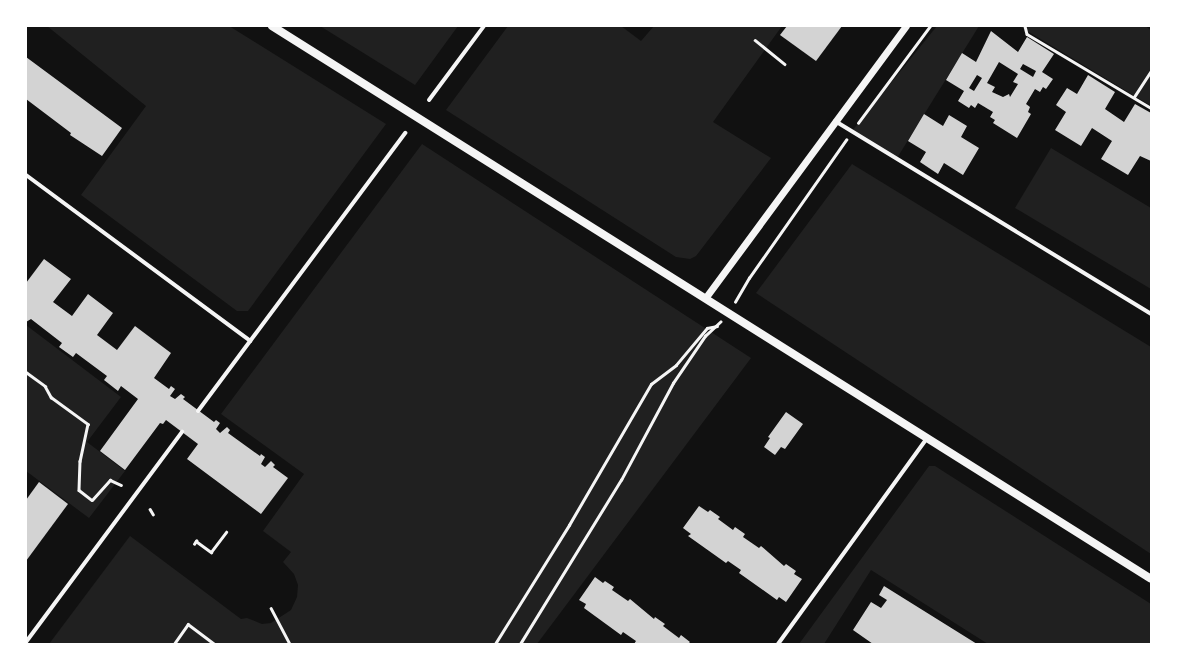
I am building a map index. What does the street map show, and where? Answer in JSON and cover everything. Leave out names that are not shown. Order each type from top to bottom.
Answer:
[{"type":"main road","points":[[272,26],[706,297],[1151,579]]},
{"type":"street","points":[[429,100],[484,26]]},
{"type":"street","points":[[706,297],[835,120],[906,26]]},
{"type":"street","points":[[835,120],[1151,314]]},
{"type":"street","points":[[198,411],[405,133]]},
{"type":"street","points":[[26,175],[250,341]]},
{"type":"street","points":[[26,642],[182,432]]},
{"type":"street","points":[[778,644],[927,438]]},
{"type":"path","points":[[744,290],[749,278],[852,131],[930,26]]},
{"type":"path","points":[[1025,26],[1028,34],[1151,108]]},
{"type":"path","points":[[755,40],[786,64]]},
{"type":"path","points":[[1134,97],[1151,70]]},
{"type":"path","points":[[495,644],[569,525],[651,384],[676,365],[706,328],[717,326],[705,336],[673,383],[621,480],[520,644]]},
{"type":"path","points":[[26,372],[45,386],[50,397],[88,424],[80,456],[79,490],[92,500],[110,480],[121,484]]},
{"type":"path","points":[[150,509],[153,514]]},
{"type":"path","points":[[194,544],[196,541],[211,552],[226,532]]},
{"type":"path","points":[[271,608],[290,644]]},
{"type":"path","points":[[174,644],[188,624],[215,644]]},
{"type":"shaded area","points":[[47,26],[229,26],[386,124],[248,311],[237,311],[81,195],[146,106]]},
{"type":"shaded area","points":[[320,26],[458,26],[415,85]]},
{"type":"shaded area","points":[[508,26],[621,26],[641,41],[654,26],[782,26],[713,122],[771,158],[696,256],[690,259],[676,257],[446,110]]},
{"type":"shaded area","points":[[937,26],[979,26],[897,158],[852,131]]},
{"type":"shaded area","points":[[1019,26],[1145,26],[1151,30],[1151,106]]},
{"type":"shaded area","points":[[422,144],[751,358],[537,644],[49,644],[130,536],[241,619],[247,618],[262,624],[271,623],[291,610],[297,597],[298,585],[294,574],[283,562],[291,552],[263,531],[304,474],[221,414]]},
{"type":"shaded area","points":[[1051,148],[1151,208],[1151,289],[1015,208]]},
{"type":"shaded area","points":[[852,164],[1151,347],[1151,554],[756,293]]},
{"type":"shaded area","points":[[26,325],[121,397],[87,442],[125,471],[89,518],[26,471]]},
{"type":"shaded area","points":[[929,466],[935,466],[1151,604],[1151,644],[988,644],[871,570],[824,644],[799,644]]},
{"type":"building","points":[[787,26],[842,26],[816,61],[780,35]]},
{"type":"building","points":[[991,31],[1018,52],[1027,37],[1054,54],[1042,72],[1053,79],[1046,89],[1043,87],[1040,92],[1035,89],[1026,104],[1030,107],[1028,112],[1031,114],[1017,138],[993,123],[995,120],[990,117],[993,112],[978,103],[975,108],[971,105],[969,108],[958,101],[964,91],[946,80],[962,53],[976,62]],"holes":[[[999,62],[1018,74],[1013,82],[1018,84],[1010,97],[1009,94],[1003,97],[992,92],[995,87],[987,83]],[[1023,64],[1036,71],[1033,77],[1020,69]],[[977,75],[982,78],[974,91],[969,88]]]},
{"type":"building","points":[[26,57],[122,128],[102,156],[70,135],[71,133],[26,99]]},
{"type":"building","points":[[1088,75],[1115,92],[1105,109],[1124,122],[1135,104],[1151,113],[1151,161],[1140,156],[1128,175],[1101,159],[1112,141],[1092,128],[1081,146],[1055,130],[1066,112],[1056,105],[1067,88],[1077,94]]},
{"type":"building","points":[[924,114],[943,126],[949,115],[967,126],[961,137],[979,148],[963,175],[944,163],[938,174],[920,162],[926,152],[908,141]]},
{"type":"building","points":[[44,259],[71,279],[53,302],[72,316],[88,294],[113,313],[97,335],[117,350],[135,326],[171,353],[154,378],[169,389],[171,386],[175,389],[170,396],[175,399],[181,394],[185,397],[183,399],[214,422],[216,420],[220,423],[216,429],[220,433],[227,427],[230,430],[228,433],[260,456],[261,454],[265,457],[261,464],[265,467],[271,461],[275,465],[273,467],[288,478],[261,514],[187,459],[198,444],[166,420],[163,424],[160,423],[125,470],[100,451],[138,399],[121,386],[118,391],[104,380],[107,376],[76,353],[73,357],[59,347],[62,343],[31,319],[26,322],[26,283]]},
{"type":"building","points":[[786,412],[803,424],[785,449],[781,447],[775,455],[764,447],[770,438],[768,437]]},
{"type":"building","points":[[39,482],[68,504],[26,561],[26,500]]},
{"type":"building","points":[[699,506],[708,512],[710,510],[720,517],[718,519],[733,530],[735,527],[745,534],[743,537],[759,548],[761,546],[784,566],[786,564],[796,571],[794,574],[802,579],[786,602],[779,597],[777,600],[739,573],[741,570],[728,561],[726,563],[688,536],[691,534],[683,528]]},
{"type":"building","points":[[595,577],[603,583],[605,581],[614,587],[612,590],[628,601],[630,599],[654,619],[655,617],[665,624],[663,626],[679,638],[681,635],[690,642],[688,644],[634,644],[636,641],[623,632],[621,635],[584,608],[586,604],[579,600]]},
{"type":"building","points":[[884,586],[977,644],[873,644],[853,630],[871,602],[881,608],[887,600],[879,595]]}]
